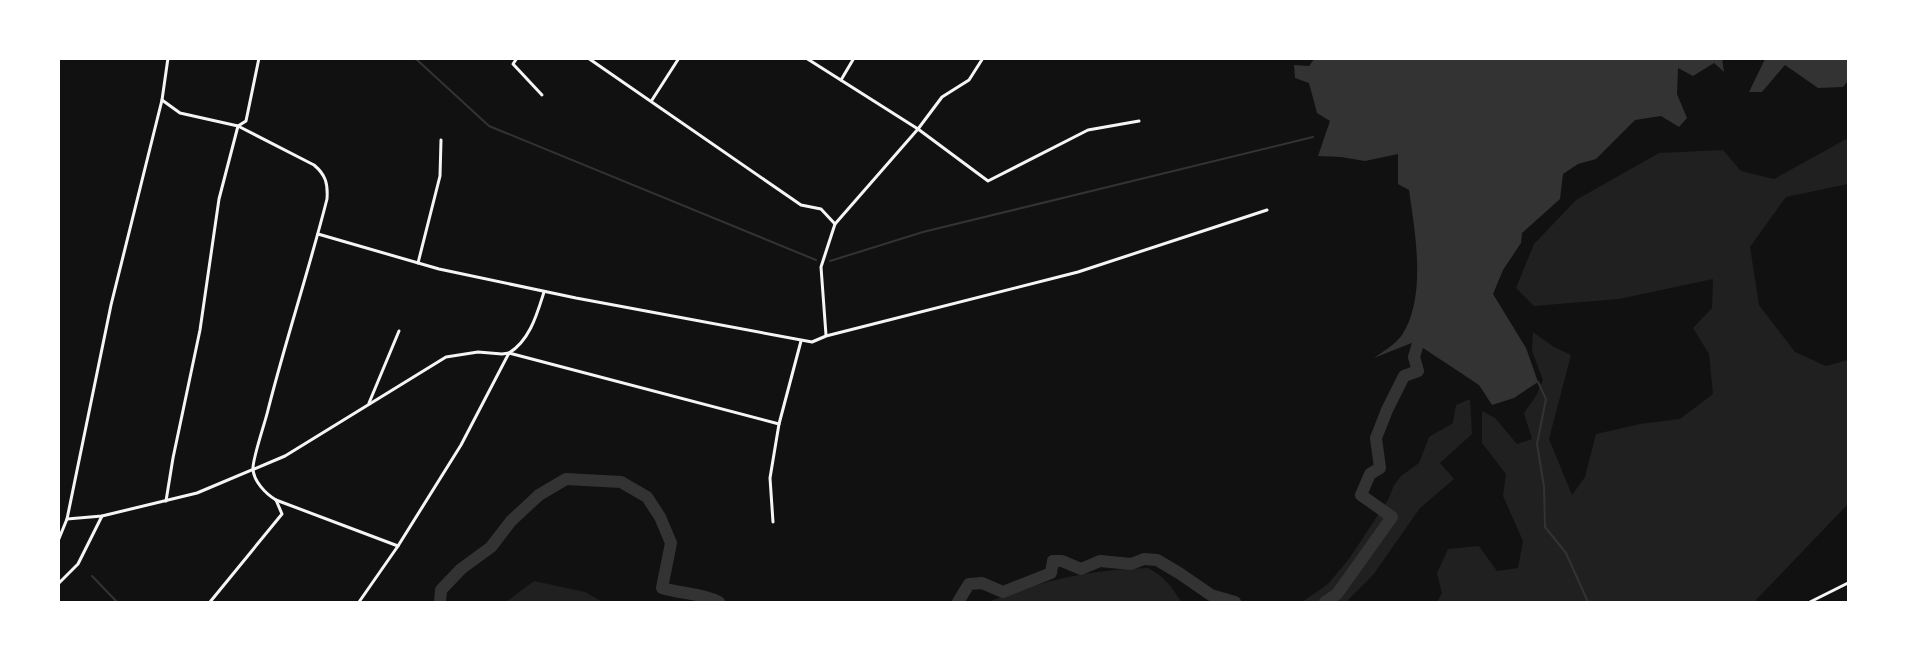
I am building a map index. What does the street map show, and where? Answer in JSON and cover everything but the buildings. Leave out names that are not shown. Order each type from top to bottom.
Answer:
[{"type":"street","points":[[58,541],[67,519],[111,305],[162,100],[168,58]]},
{"type":"street","points":[[166,501],[200,330],[219,199],[238,126],[246,121],[259,58]]},
{"type":"street","points":[[517,58],[513,64],[542,95]]},
{"type":"street","points":[[588,58],[801,205],[820,209],[835,224]]},
{"type":"street","points":[[651,100],[679,58]]},
{"type":"street","points":[[806,58],[918,129],[988,181],[1088,130],[1139,121]]},
{"type":"street","points":[[840,80],[854,58]]},
{"type":"street","points":[[826,336],[821,267],[835,224],[918,129],[942,97],[969,80],[983,58]]},
{"type":"street","points":[[162,100],[180,113],[238,126],[314,165],[323,173],[328,185],[327,199],[302,296],[281,358],[253,469],[261,487],[276,500],[398,546]]},
{"type":"street","points":[[418,263],[440,176],[441,140]]},
{"type":"street","points":[[318,234],[418,263],[545,291],[812,342],[826,336],[1078,272],[1267,210]]},
{"type":"street","points":[[359,603],[398,546],[461,445],[509,353],[522,344],[535,319],[545,291]]},
{"type":"street","points":[[369,404],[399,331]]},
{"type":"street","points":[[773,522],[770,478],[779,424],[801,341]]},
{"type":"street","points":[[67,519],[102,516],[197,494],[285,456],[446,357],[478,352],[509,353],[779,424]]},
{"type":"street","points":[[210,603],[282,514],[276,500]]},
{"type":"street","points":[[58,584],[78,564],[102,516]]},
{"type":"street","points":[[1810,603],[1848,583]]},
{"type":"shaded area","points":[[1315,58],[1722,58],[1724,72],[1714,63],[1693,76],[1678,68],[1677,94],[1687,118],[1679,127],[1661,116],[1635,120],[1596,159],[1578,164],[1563,174],[1560,199],[1522,233],[1521,243],[1503,270],[1493,294],[1526,348],[1538,382],[1514,398],[1492,405],[1479,385],[1414,342],[1374,358],[1393,345],[1402,335],[1410,319],[1414,302],[1417,264],[1409,190],[1398,184],[1398,154],[1365,161],[1318,156],[1330,121],[1317,113],[1309,83],[1295,78],[1294,65],[1309,66]]},
{"type":"shaded area","points":[[1765,59],[1848,59],[1848,81],[1843,87],[1818,88],[1785,65],[1762,92],[1749,92]]},
{"type":"shaded area","points":[[1848,138],[1848,184],[1786,197],[1750,247],[1759,305],[1795,352],[1826,366],[1848,360],[1848,504],[1754,602],[1437,602],[1442,593],[1437,573],[1448,549],[1479,546],[1497,571],[1518,568],[1523,541],[1503,496],[1506,474],[1482,443],[1482,411],[1495,418],[1517,444],[1532,439],[1524,413],[1536,396],[1543,380],[1532,351],[1533,332],[1554,347],[1571,355],[1549,439],[1572,495],[1585,477],[1596,434],[1640,424],[1680,419],[1713,394],[1709,354],[1693,328],[1712,308],[1713,279],[1619,299],[1534,306],[1516,288],[1534,244],[1576,200],[1659,153],[1723,150],[1741,171],[1774,179]]},
{"type":"shaded area","points":[[1470,399],[1472,434],[1440,463],[1454,479],[1420,508],[1373,575],[1346,602],[1302,602],[1328,584],[1349,559],[1388,500],[1394,485],[1401,476],[1419,463],[1429,437],[1453,423],[1456,405]]},
{"type":"shaded area","points":[[1148,568],[1167,582],[1181,602],[988,602],[1066,577]]},
{"type":"shaded area","points":[[534,581],[585,592],[603,602],[506,602]]},
{"type":"waterway","points":[[415,58],[489,126],[816,260]]},
{"type":"waterway","points":[[830,261],[923,232],[1313,137]]},
{"type":"waterway","points":[[1325,602],[1337,594],[1392,517],[1361,495],[1370,474],[1380,468],[1376,438],[1387,410],[1404,376],[1418,371],[1414,357],[1422,330]]},
{"type":"waterway","points":[[1538,382],[1546,399],[1537,444],[1544,487],[1545,527],[1566,553],[1588,602]]},
{"type":"waterway","points":[[440,602],[441,590],[461,569],[491,547],[511,521],[539,495],[566,479],[621,482],[647,497],[660,517],[671,543],[662,588],[719,602]]},
{"type":"waterway","points":[[958,602],[969,584],[982,583],[1003,592],[1051,573],[1053,561],[1062,561],[1081,569],[1100,561],[1131,564],[1144,559],[1157,560],[1211,595],[1235,602]]},
{"type":"waterway","points":[[92,576],[117,602]]}]
